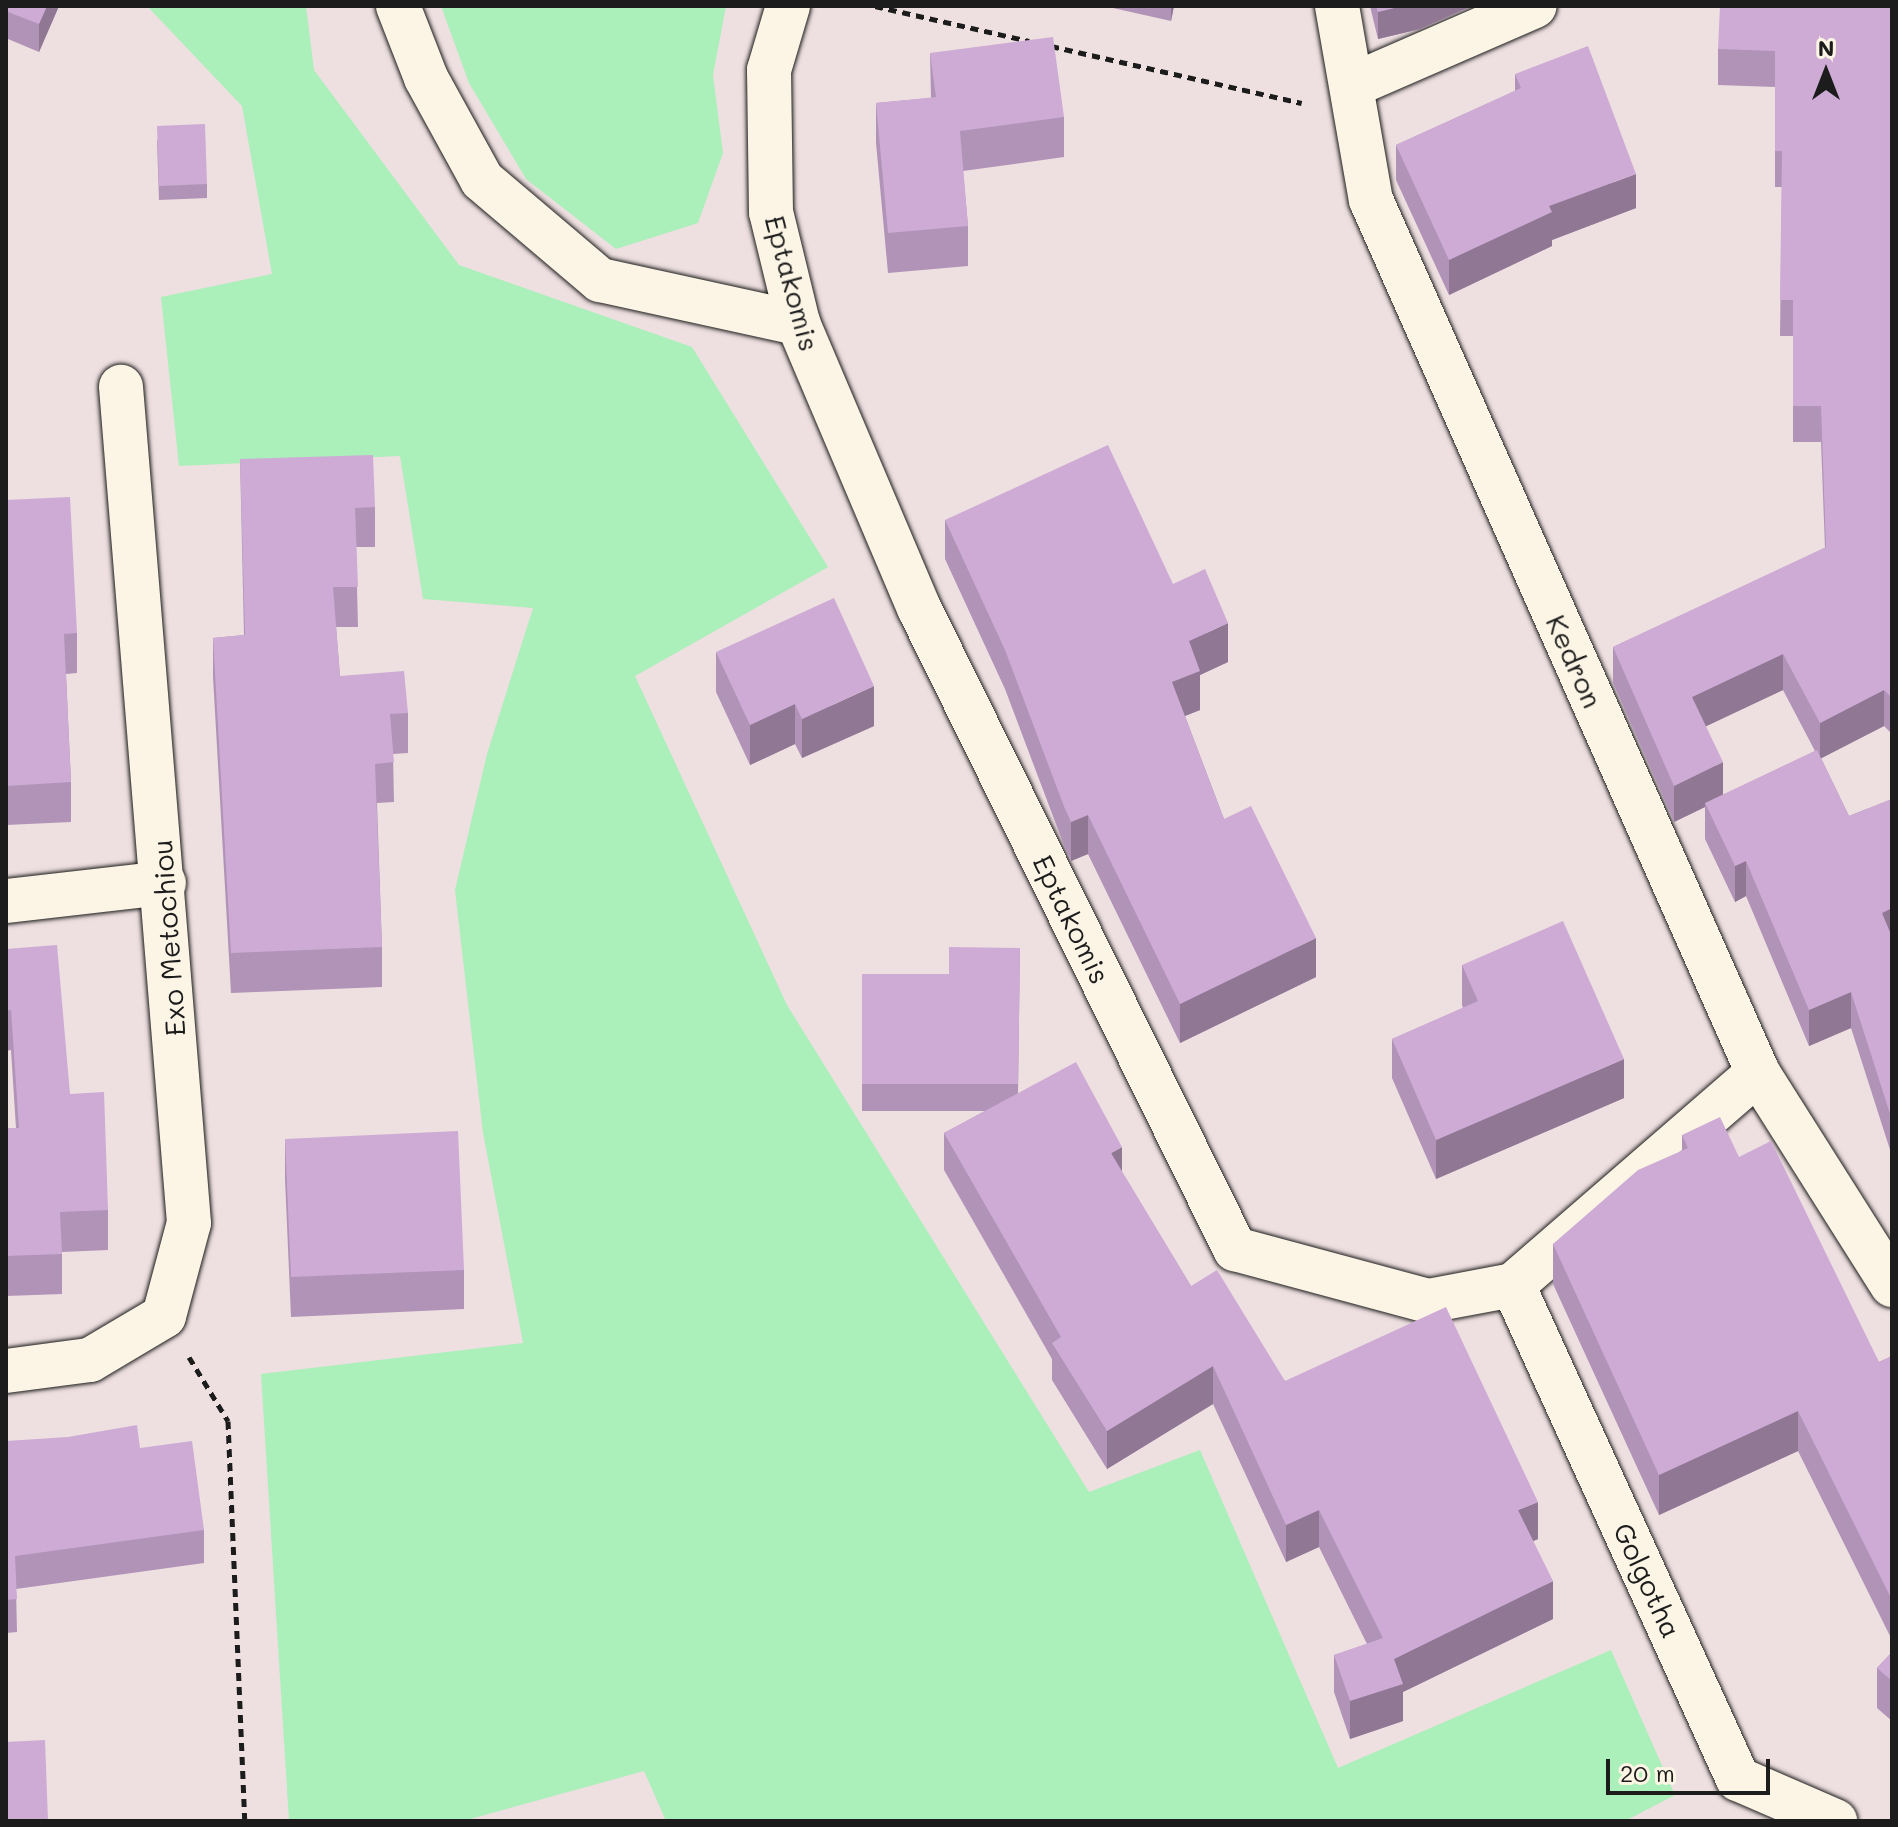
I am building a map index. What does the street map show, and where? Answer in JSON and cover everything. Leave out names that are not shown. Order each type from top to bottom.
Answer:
[{"type":"street","points":[[398,6],[426,78],[482,180],[600,280],[798,323]]},
{"type":"street","name":"Eptakomis","points":[[788,6],[769,70],[771,212],[798,323],[919,608],[1235,1249],[1428,1301],[1513,1285]]},
{"type":"street","name":"Kedron","points":[[1337,6],[1356,100],[1371,200],[1758,1073],[1892,1285]]},
{"type":"street","points":[[1356,100],[1535,6]]},
{"type":"street","name":"Exo Metochiou","points":[[121,387],[164,883],[189,1223],[164,1316]]},
{"type":"street","points":[[6,901],[164,883]]},
{"type":"street","points":[[1513,1285],[1758,1073]]},
{"type":"street","name":"Golgotha","points":[[1513,1285],[1738,1779],[1835,1821]]},
{"type":"street","points":[[6,1371],[90,1360],[164,1316]]},
{"type":"path","points":[[875,6],[1031,41]]},
{"type":"path","points":[[1047,45],[1356,100]]},
{"type":"path","points":[[164,1316],[228,1421],[245,1821]]},
{"type":"green space","points":[[147,6],[306,6],[314,70],[459,265],[692,347],[828,567],[635,676],[787,1005],[1089,1492],[1200,1450],[1338,1768],[1611,1650],[1675,1795],[1625,1821],[666,1821],[644,1771],[463,1821],[289,1821],[261,1374],[523,1343],[483,1133],[455,890],[487,754],[533,608],[423,599],[400,456],[179,466],[161,297],[272,274],[242,106]]},
{"type":"green space","points":[[441,6],[726,6],[713,75],[723,153],[698,223],[616,249],[526,179],[469,83]]},
{"type":"building","points":[[6,6],[47,6],[39,24],[8,12],[6,15]]},
{"type":"building","points":[[1376,6],[1402,6],[1378,12]]},
{"type":"building","points":[[1720,6],[1892,6],[1892,698],[1884,690],[1820,723],[1783,654],[1692,697],[1723,762],[1674,786],[1613,647],[1826,547],[1821,406],[1793,406],[1793,300],[1780,300],[1782,151],[1775,151],[1775,51],[1718,49]]},
{"type":"building","points":[[1053,37],[1064,117],[960,131],[968,226],[888,233],[876,103],[936,97],[930,53]]},
{"type":"building","points":[[1588,46],[1636,174],[1549,206],[1552,212],[1449,260],[1396,145],[1521,88],[1515,74]]},
{"type":"building","points":[[205,124],[207,184],[159,186],[157,126]]},
{"type":"building","points":[[1108,445],[1173,584],[1205,569],[1228,623],[1189,641],[1200,671],[1172,682],[1224,819],[1251,806],[1316,938],[1180,1004],[1088,815],[1071,822],[1005,650],[945,520]]},
{"type":"building","points":[[373,455],[375,507],[355,508],[358,587],[333,587],[340,676],[404,671],[408,713],[390,714],[394,762],[375,764],[382,947],[231,953],[213,638],[245,635],[240,459]]},
{"type":"building","points":[[70,497],[77,633],[64,634],[71,782],[6,786],[6,500]]},
{"type":"building","points":[[834,598],[874,686],[802,719],[795,704],[750,725],[716,652]]},
{"type":"building","points":[[1817,750],[1849,816],[1892,799],[1892,908],[1882,913],[1892,937],[1892,1120],[1851,992],[1809,1010],[1746,861],[1735,866],[1705,803]]},
{"type":"building","points":[[1563,921],[1624,1059],[1436,1140],[1392,1039],[1478,1001],[1462,965]]},
{"type":"building","points":[[57,945],[70,1094],[104,1092],[108,1210],[60,1212],[62,1254],[6,1256],[6,1128],[19,1128],[11,1010],[6,1011],[6,949]]},
{"type":"building","points":[[949,947],[1020,948],[1018,1084],[862,1084],[862,974],[949,974]]},
{"type":"building","points":[[1076,1062],[1122,1147],[1111,1153],[1191,1286],[1217,1270],[1285,1381],[1446,1307],[1538,1502],[1518,1510],[1553,1581],[1394,1659],[1403,1684],[1350,1701],[1334,1655],[1383,1638],[1319,1510],[1286,1525],[1213,1366],[1107,1431],[1052,1343],[1061,1337],[944,1133]]},
{"type":"building","points":[[1720,1117],[1739,1157],[1771,1141],[1879,1362],[1892,1356],[1892,1600],[1798,1411],[1659,1475],[1553,1244],[1638,1170],[1688,1148],[1682,1135]]},
{"type":"building","points":[[458,1131],[464,1270],[291,1277],[285,1139]]},
{"type":"building","points":[[137,1425],[140,1448],[192,1441],[204,1530],[15,1556],[17,1599],[6,1600],[6,1441],[68,1437]]},
{"type":"building","points":[[1892,1652],[1892,1681],[1877,1668]]},
{"type":"building","points":[[45,1740],[48,1821],[6,1821],[6,1742]]}]
